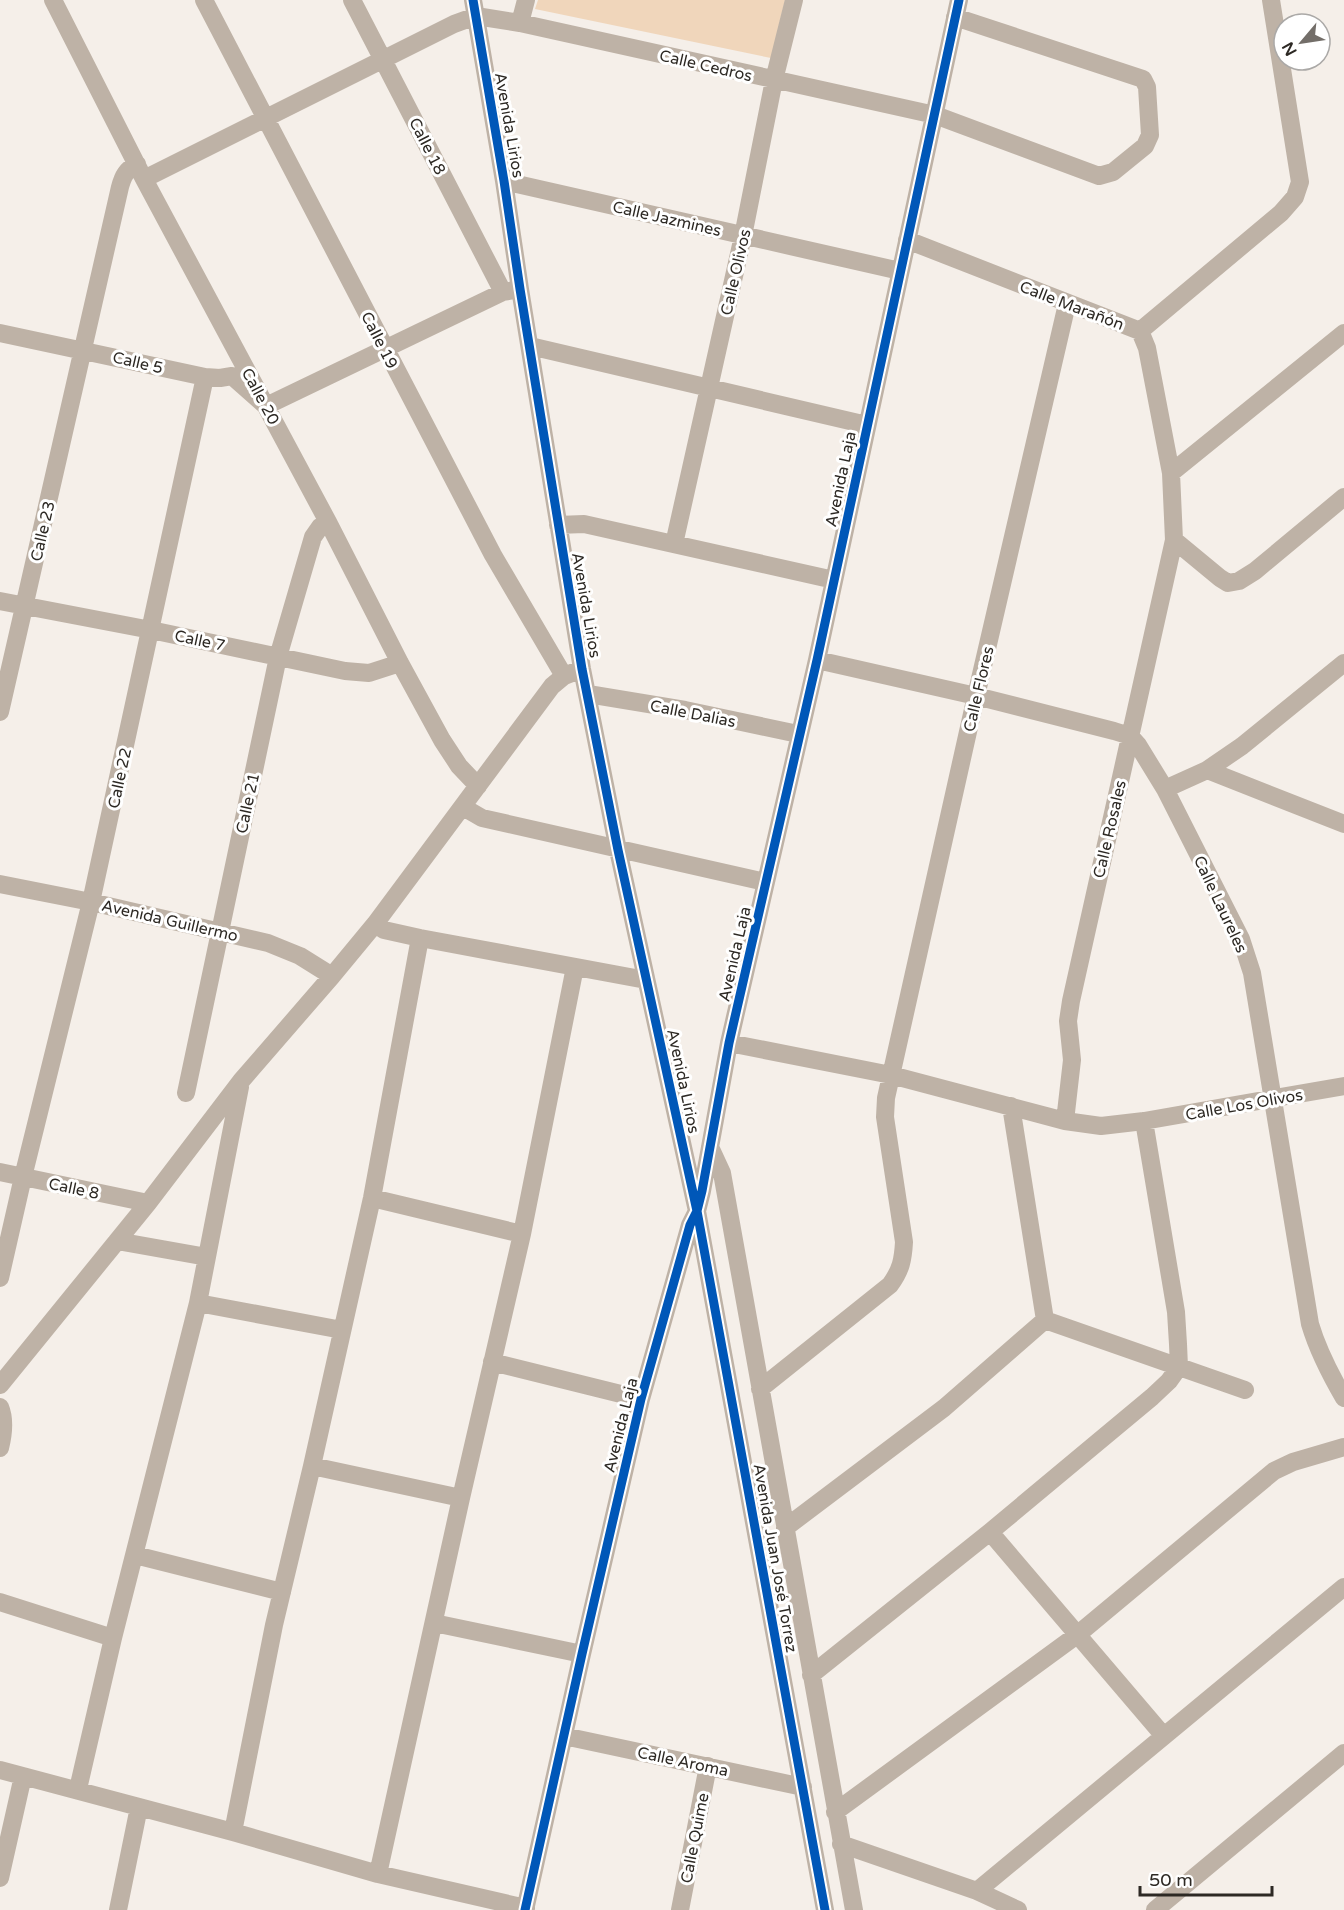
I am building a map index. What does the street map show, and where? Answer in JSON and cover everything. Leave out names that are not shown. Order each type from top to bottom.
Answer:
[{"type":"street","name":"Calle 20","points":[[53,0],[140,171],[328,522],[441,740],[478,786]]},
{"type":"street","name":"Calle 19","points":[[204,0],[493,555],[564,676]]},
{"type":"street","name":"Calle 18","points":[[352,0],[511,290]]},
{"type":"street","points":[[520,23],[526,0]]},
{"type":"street","name":"Calle Olivos","points":[[674,544],[743,236],[774,80],[794,0]]},
{"type":"street","points":[[1140,331],[1281,213],[1295,197],[1300,182],[1271,0]]},
{"type":"street","points":[[140,171],[266,117],[454,24],[475,8]]},
{"type":"street","name":"Calle Cedros","points":[[475,8],[520,23],[934,115],[1099,176],[1113,172],[1145,146],[1150,135],[1147,87],[1143,79],[957,8]]},
{"type":"street","name":"Avenida Lirios","points":[[475,8],[504,181],[511,290],[530,346],[582,669],[618,850],[697,1211]]},
{"type":"street","name":"Avenida Laja","points":[[526,1909],[641,1399],[690,1225],[697,1211],[729,1043],[798,734],[817,660],[957,8]]},
{"type":"street","name":"Calle 23","points":[[0,712],[123,176],[128,169],[140,171]]},
{"type":"street","name":"Calle Jazmines","points":[[504,181],[900,271]]},
{"type":"street","name":"Calle Marañón","points":[[907,240],[1140,331],[1147,348],[1172,473],[1174,540]]},
{"type":"street","points":[[266,406],[511,290]]},
{"type":"street","name":"Calle Flores","points":[[760,1389],[890,1285],[900,1271],[904,1242],[885,1117],[891,1075],[1067,304]]},
{"type":"street","name":"Calle 5","points":[[0,333],[205,377],[232,376],[266,406]]},
{"type":"street","points":[[1172,473],[1344,333]]},
{"type":"street","points":[[530,346],[867,424]]},
{"type":"street","name":"Calle 22","points":[[0,1278],[92,902],[205,377]]},
{"type":"street","points":[[1174,540],[1220,579],[1228,583],[1239,581],[1255,571],[1344,497]]},
{"type":"street","name":"Calle 21","points":[[186,1093],[278,657],[313,537],[320,527],[328,522]]},
{"type":"street","points":[[558,525],[584,524],[834,580]]},
{"type":"street","name":"Calle Rosales","points":[[1065,1120],[1072,1060],[1068,1021],[1071,1001],[1174,540]]},
{"type":"street","name":"Calle 7","points":[[0,601],[345,671],[369,673],[400,663]]},
{"type":"street","points":[[817,660],[976,696],[1130,736]]},
{"type":"street","points":[[1165,789],[1208,770],[1242,746],[1344,663]]},
{"type":"street","points":[[0,1385],[148,1203],[241,1081],[375,924],[552,686],[564,676],[582,669]]},
{"type":"street","name":"Calle Dalias","points":[[588,694],[685,710],[798,734]]},
{"type":"street","name":"Calle Laureles","points":[[1130,736],[1165,789],[1241,939],[1252,973],[1310,1324],[1325,1365],[1344,1398]]},
{"type":"street","points":[[1208,770],[1344,824]]},
{"type":"street","points":[[463,807],[482,818],[765,882]]},
{"type":"street","name":"Avenida Guillermo","points":[[0,884],[92,902],[268,943],[300,956],[332,976]]},
{"type":"street","points":[[375,924],[384,930],[420,938],[646,981]]},
{"type":"street","points":[[232,1832],[282,1592],[372,1198],[420,938]]},
{"type":"street","points":[[378,1874],[460,1498],[522,1234],[574,967]]},
{"type":"street","name":"Calle Los Olivos","points":[[729,1043],[891,1075],[1065,1120],[1101,1126],[1144,1121],[1344,1086]]},
{"type":"street","points":[[78,1789],[113,1638],[198,1303],[241,1081]]},
{"type":"street","points":[[1011,1106],[1045,1320]]},
{"type":"street","points":[[811,1676],[990,1532],[1152,1396],[1169,1381],[1179,1367],[1176,1312],[1144,1121]]},
{"type":"street","points":[[710,1147],[722,1173],[854,1910]]},
{"type":"street","name":"Calle 8","points":[[0,1172],[148,1203]]},
{"type":"street","points":[[372,1198],[522,1234]]},
{"type":"street","name":"Avenida Juan José Torrez","points":[[697,1211],[825,1910]]},
{"type":"street","points":[[117,1241],[207,1257]]},
{"type":"street","points":[[198,1303],[342,1329]]},
{"type":"street","points":[[1045,1320],[1245,1390]]},
{"type":"street","points":[[785,1528],[944,1408],[1045,1320]]},
{"type":"street","points":[[492,1362],[641,1399]]},
{"type":"street","points":[[0,1407],[3,1419],[0,1448]]},
{"type":"street","points":[[835,1812],[1077,1635],[1274,1471],[1293,1462],[1344,1447]]},
{"type":"street","points":[[312,1466],[460,1498]]},
{"type":"street","points":[[990,1532],[1163,1736]]},
{"type":"street","points":[[135,1556],[282,1592]]},
{"type":"street","points":[[977,1891],[1344,1587]]},
{"type":"street","points":[[0,1602],[113,1638]]},
{"type":"street","points":[[434,1623],[582,1654]]},
{"type":"street","name":"Calle Aroma","points":[[564,1736],[802,1787]]},
{"type":"street","points":[[1155,1910],[1344,1753]]},
{"type":"street","name":"Calle Quime","points":[[680,1910],[708,1766]]},
{"type":"street","points":[[0,1770],[78,1789],[378,1874],[526,1909]]},
{"type":"street","points":[[0,1878],[23,1776]]},
{"type":"street","points":[[118,1910],[139,1807]]},
{"type":"street","points":[[841,1844],[977,1891],[1018,1910]]},
{"type":"shaded area","points":[[538,0],[785,0],[771,58],[535,9]]},
{"type":"cycle path","points":[[473,0],[582,669],[618,850],[697,1211],[825,1910]]},
{"type":"cycle path","points":[[525,1910],[641,1399],[690,1225],[697,1211],[702,1191],[729,1043],[817,660],[959,0]]}]
